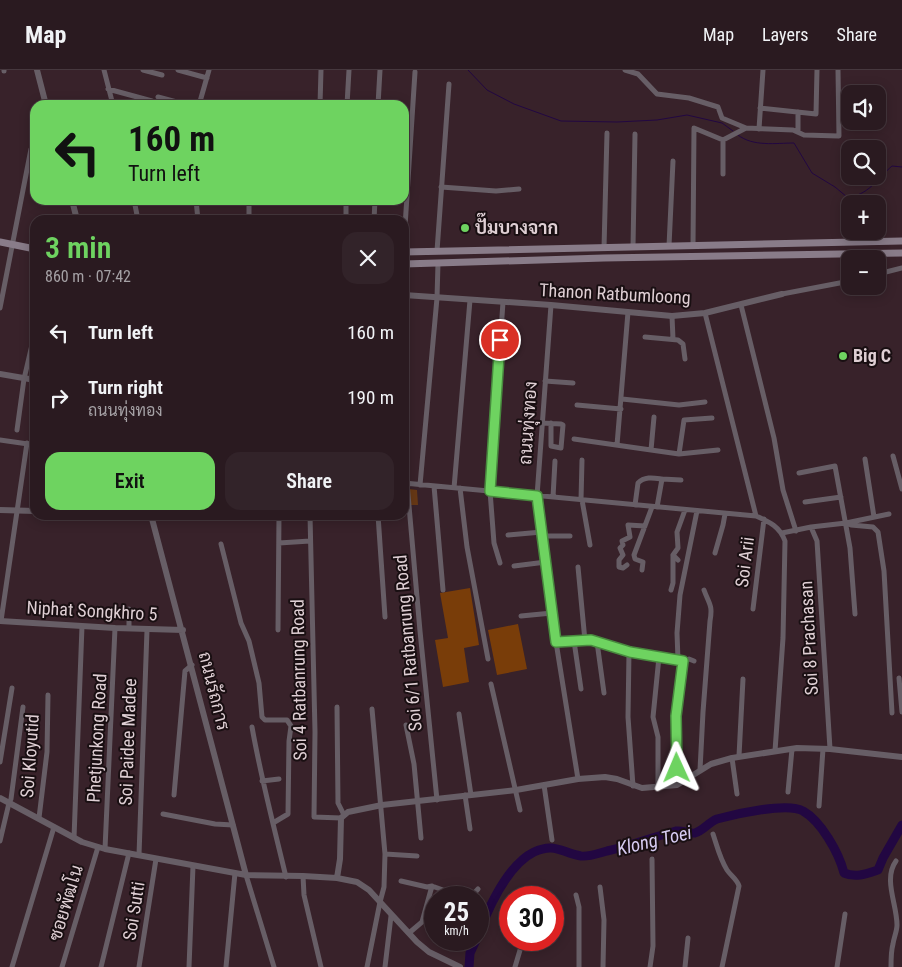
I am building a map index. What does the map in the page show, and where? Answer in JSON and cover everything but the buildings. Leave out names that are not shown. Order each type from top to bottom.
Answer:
[{"type":"main road","points":[[0,242],[30,248]]},
{"type":"main road","points":[[409,252],[902,242]]},
{"type":"main road","points":[[604,248],[604,258]]},
{"type":"main road","points":[[409,264],[604,258],[902,253]]},
{"type":"street","points":[[37,70],[45,100]]},
{"type":"street","points":[[104,70],[111,100]]},
{"type":"street","points":[[143,70],[162,75]]},
{"type":"street","points":[[178,70],[207,78]]},
{"type":"street","points":[[200,100],[210,70]]},
{"type":"street","points":[[320,100],[321,70]]},
{"type":"street","points":[[348,100],[349,70]]},
{"type":"street","points":[[378,100],[380,70]]},
{"type":"street","points":[[625,70],[638,74],[657,94],[690,98],[718,107],[722,118],[746,128],[793,130],[804,135],[839,136],[838,70]]},
{"type":"street","points":[[759,128],[763,70]]},
{"type":"street","points":[[760,108],[816,114],[817,70]]},
{"type":"street","points":[[409,171],[416,72]]},
{"type":"street","points":[[437,251],[449,84]]},
{"type":"street","points":[[108,89],[148,100]]},
{"type":"street","points":[[158,97],[169,100]]},
{"type":"street","points":[[798,112],[798,132]]},
{"type":"street","points":[[693,246],[694,128],[723,140]]},
{"type":"street","points":[[723,140],[746,128]]},
{"type":"street","points":[[604,248],[607,133]]},
{"type":"street","points":[[633,247],[635,134]]},
{"type":"street","points":[[723,140],[723,174]]},
{"type":"street","points":[[0,308],[30,154]]},
{"type":"street","points":[[669,246],[673,161]]},
{"type":"street","points":[[441,187],[496,191],[519,189]]},
{"type":"street","points":[[420,484],[437,298],[438,263]]},
{"type":"street","points":[[886,272],[902,268]]},
{"type":"street","name":"Thanon Ratbumloong","points":[[409,295],[551,305],[672,316],[705,313],[782,294],[841,283]]},
{"type":"street","points":[[470,300],[457,488],[488,660]]},
{"type":"street","points":[[500,563],[494,544],[490,491],[503,302]]},
{"type":"street","name":"ถนนทุ่งทอง","points":[[551,305],[537,496],[556,642],[578,779]]},
{"type":"street","points":[[741,305],[774,438],[783,490],[796,531]]},
{"type":"street","points":[[618,445],[628,312]]},
{"type":"street","points":[[705,313],[756,516]]},
{"type":"street","points":[[672,316],[672,339]]},
{"type":"street","points":[[645,337],[672,339],[681,342],[685,359]]},
{"type":"street","points":[[17,430],[24,379],[30,353]]},
{"type":"street","points":[[0,374],[30,380]]},
{"type":"street","points":[[545,380],[573,383]]},
{"type":"street","points":[[622,399],[679,405],[705,402]]},
{"type":"street","points":[[577,405],[621,409]]},
{"type":"street","points":[[651,450],[654,417]]},
{"type":"street","points":[[679,454],[684,420],[712,418]]},
{"type":"street","points":[[542,423],[551,424],[563,426],[561,448],[550,446],[551,424]]},
{"type":"street","points":[[0,440],[30,444]]},
{"type":"street","points":[[574,440],[679,454],[718,450]]},
{"type":"street","points":[[0,621],[26,443]]},
{"type":"street","points":[[893,456],[902,489]]},
{"type":"street","points":[[865,459],[874,517]]},
{"type":"street","points":[[582,460],[581,500],[590,545]]},
{"type":"street","points":[[552,497],[555,461]]},
{"type":"street","points":[[799,473],[836,466],[846,523],[855,614]]},
{"type":"street","points":[[635,505],[638,483],[641,480],[645,478],[681,480]]},
{"type":"street","points":[[642,570],[643,562],[635,559],[634,555],[654,507],[662,479]]},
{"type":"street","points":[[409,483],[756,516],[771,522],[782,533],[785,542],[783,638],[775,751]]},
{"type":"street","points":[[434,486],[443,590]]},
{"type":"street","points":[[805,502],[841,496]]},
{"type":"street","points":[[0,510],[30,511]]},
{"type":"street","points":[[671,590],[678,548],[677,532],[685,510]]},
{"type":"street","points":[[677,785],[676,716],[681,661],[677,634],[680,595],[697,511]]},
{"type":"street","points":[[715,553],[725,514]]},
{"type":"street","points":[[782,533],[889,514]]},
{"type":"street","name":"Soi 6/1 Ratbanrung Road","points":[[409,515],[437,800]]},
{"type":"street","name":"ถนนรัถการ","points":[[152,520],[183,630],[246,875]]},
{"type":"street","points":[[278,520],[278,630]]},
{"type":"street","name":"Soi 4 Ratbanrung Road","points":[[310,520],[315,732],[314,817],[342,816]]},
{"type":"street","points":[[378,520],[385,617]]},
{"type":"street","name":"Soi Arii","points":[[753,608],[764,520]]},
{"type":"street","points":[[846,523],[873,527],[878,532],[884,572],[892,713]]},
{"type":"street","points":[[627,565],[623,568],[619,567],[619,560],[623,555],[620,548],[623,545],[622,541],[630,537],[628,525],[645,526]]},
{"type":"street","name":"Soi 8 Prachasan","points":[[811,527],[817,541],[827,749],[819,806]]},
{"type":"street","points":[[508,535],[542,534],[570,536]]},
{"type":"street","points":[[279,543],[310,541]]},
{"type":"street","points":[[221,544],[241,623],[249,641],[259,683],[262,718],[287,720],[291,726],[288,814],[273,823]]},
{"type":"street","points":[[514,566],[546,562]]},
{"type":"street","points":[[578,566],[584,641]]},
{"type":"street","points":[[700,770],[702,712],[712,612],[711,604],[704,590]]},
{"type":"street","points":[[129,608],[129,628]]},
{"type":"street","points":[[522,616],[552,613]]},
{"type":"street","name":"Niphat Songkhro 5","points":[[0,621],[147,630],[183,630]]},
{"type":"street","points":[[74,838],[82,626]]},
{"type":"street","name":"Phetjunkong Road","points":[[105,849],[115,628]]},
{"type":"street","name":"Soi Paidee Madee","points":[[139,855],[147,630]]},
{"type":"street","points":[[574,641],[581,689]]},
{"type":"street","points":[[556,642],[597,642],[630,652],[681,661],[694,660]]},
{"type":"street","points":[[597,642],[604,693]]},
{"type":"street","points":[[630,652],[628,717],[633,786]]},
{"type":"street","points":[[658,787],[658,737],[653,717],[659,657]]},
{"type":"street","points":[[174,795],[185,671],[192,665]]},
{"type":"street","points":[[900,678],[902,712]]},
{"type":"street","points":[[738,794],[735,757],[743,679]]},
{"type":"street","points":[[491,684],[520,810]]},
{"type":"street","points":[[0,762],[12,688]]},
{"type":"street","name":"Soi Kloyutid","points":[[38,818],[47,752],[48,695]]},
{"type":"street","points":[[0,841],[9,803],[12,799],[23,707]]},
{"type":"street","points":[[337,708],[338,803],[342,816],[337,878]]},
{"type":"street","points":[[367,967],[384,887],[385,854],[372,708]]},
{"type":"street","points":[[459,714],[470,829]]},
{"type":"street","points":[[406,726],[414,764],[421,838]]},
{"type":"street","points":[[252,727],[268,808],[286,877]]},
{"type":"street","points":[[788,792],[792,749]]},
{"type":"street","points":[[342,816],[348,812],[382,805],[516,790],[578,779],[605,777],[617,779],[642,788],[677,785],[712,764],[735,757],[792,749],[827,749],[902,757]]},
{"type":"street","points":[[262,781],[279,779]]},
{"type":"street","points":[[544,785],[552,840]]},
{"type":"street","points":[[0,798],[74,838],[105,849],[246,875],[337,878],[357,882],[368,890],[391,916],[429,952],[447,964],[460,967]]},
{"type":"street","points":[[163,814],[215,824],[233,825]]},
{"type":"street","points":[[12,967],[54,826]]},
{"type":"street","points":[[713,834],[724,865],[739,886],[722,967]]},
{"type":"street","name":"ซอยพัฒโน","points":[[62,967],[98,847]]},
{"type":"street","points":[[101,967],[129,854]]},
{"type":"street","points":[[385,854],[417,856]]},
{"type":"street","name":"Soi Sutti","points":[[139,967],[156,858]]},
{"type":"street","points":[[650,967],[653,946],[652,860]]},
{"type":"street","points":[[891,967],[893,941],[897,927],[896,907],[890,873],[896,861]]},
{"type":"street","points":[[189,967],[193,866]]},
{"type":"street","points":[[226,967],[235,873]]},
{"type":"street","points":[[246,875],[274,967]]},
{"type":"street","points":[[303,876],[304,895],[321,967]]},
{"type":"street","points":[[401,881],[424,886]]},
{"type":"street","points":[[600,887],[604,920],[603,967]]},
{"type":"street","points":[[576,895],[579,906],[579,967]]},
{"type":"street","points":[[837,967],[846,914]]},
{"type":"street","points":[[409,933],[422,922],[424,915]]},
{"type":"street","points":[[385,967],[391,916]]},
{"type":"street","points":[[685,967],[688,938]]},
{"type":"street","points":[[515,967],[520,951]]},
{"type":"shaded area","points":[[409,489],[417,490],[418,505],[410,505]]},
{"type":"shaded area","points":[[470,588],[479,645],[464,648],[469,682],[443,687],[435,640],[448,638],[440,593]]},
{"type":"shaded area","points":[[518,624],[527,669],[497,675],[488,630]]},
{"type":"waterway","points":[[468,70],[487,90],[514,104],[561,121],[617,122],[657,120],[687,115],[722,123],[733,131]]},
{"type":"waterway","points":[[738,135],[758,143],[794,143],[812,173],[847,197],[861,194],[867,190],[892,166],[902,167]]},
{"type":"waterway","name":"Klong Toei","points":[[489,909],[507,877],[515,867],[524,858],[541,849],[553,848],[574,855],[587,856],[625,847],[676,831],[695,833],[717,819],[736,814],[786,808],[803,811],[810,816],[823,830],[834,847],[844,873],[857,875],[878,870],[902,825]]},
{"type":"waterway","name":"Klong Toei","points":[[469,967],[471,951]]},
{"type":"place","name":"ปั๊มบางจาก","points":[[465,228]]},
{"type":"place","name":"Big C","points":[[843,356]]},
{"type":"route","points":[[500,340],[490,491],[537,496],[556,642],[591,640],[630,652],[683,661],[676,716],[677,768]]}]
